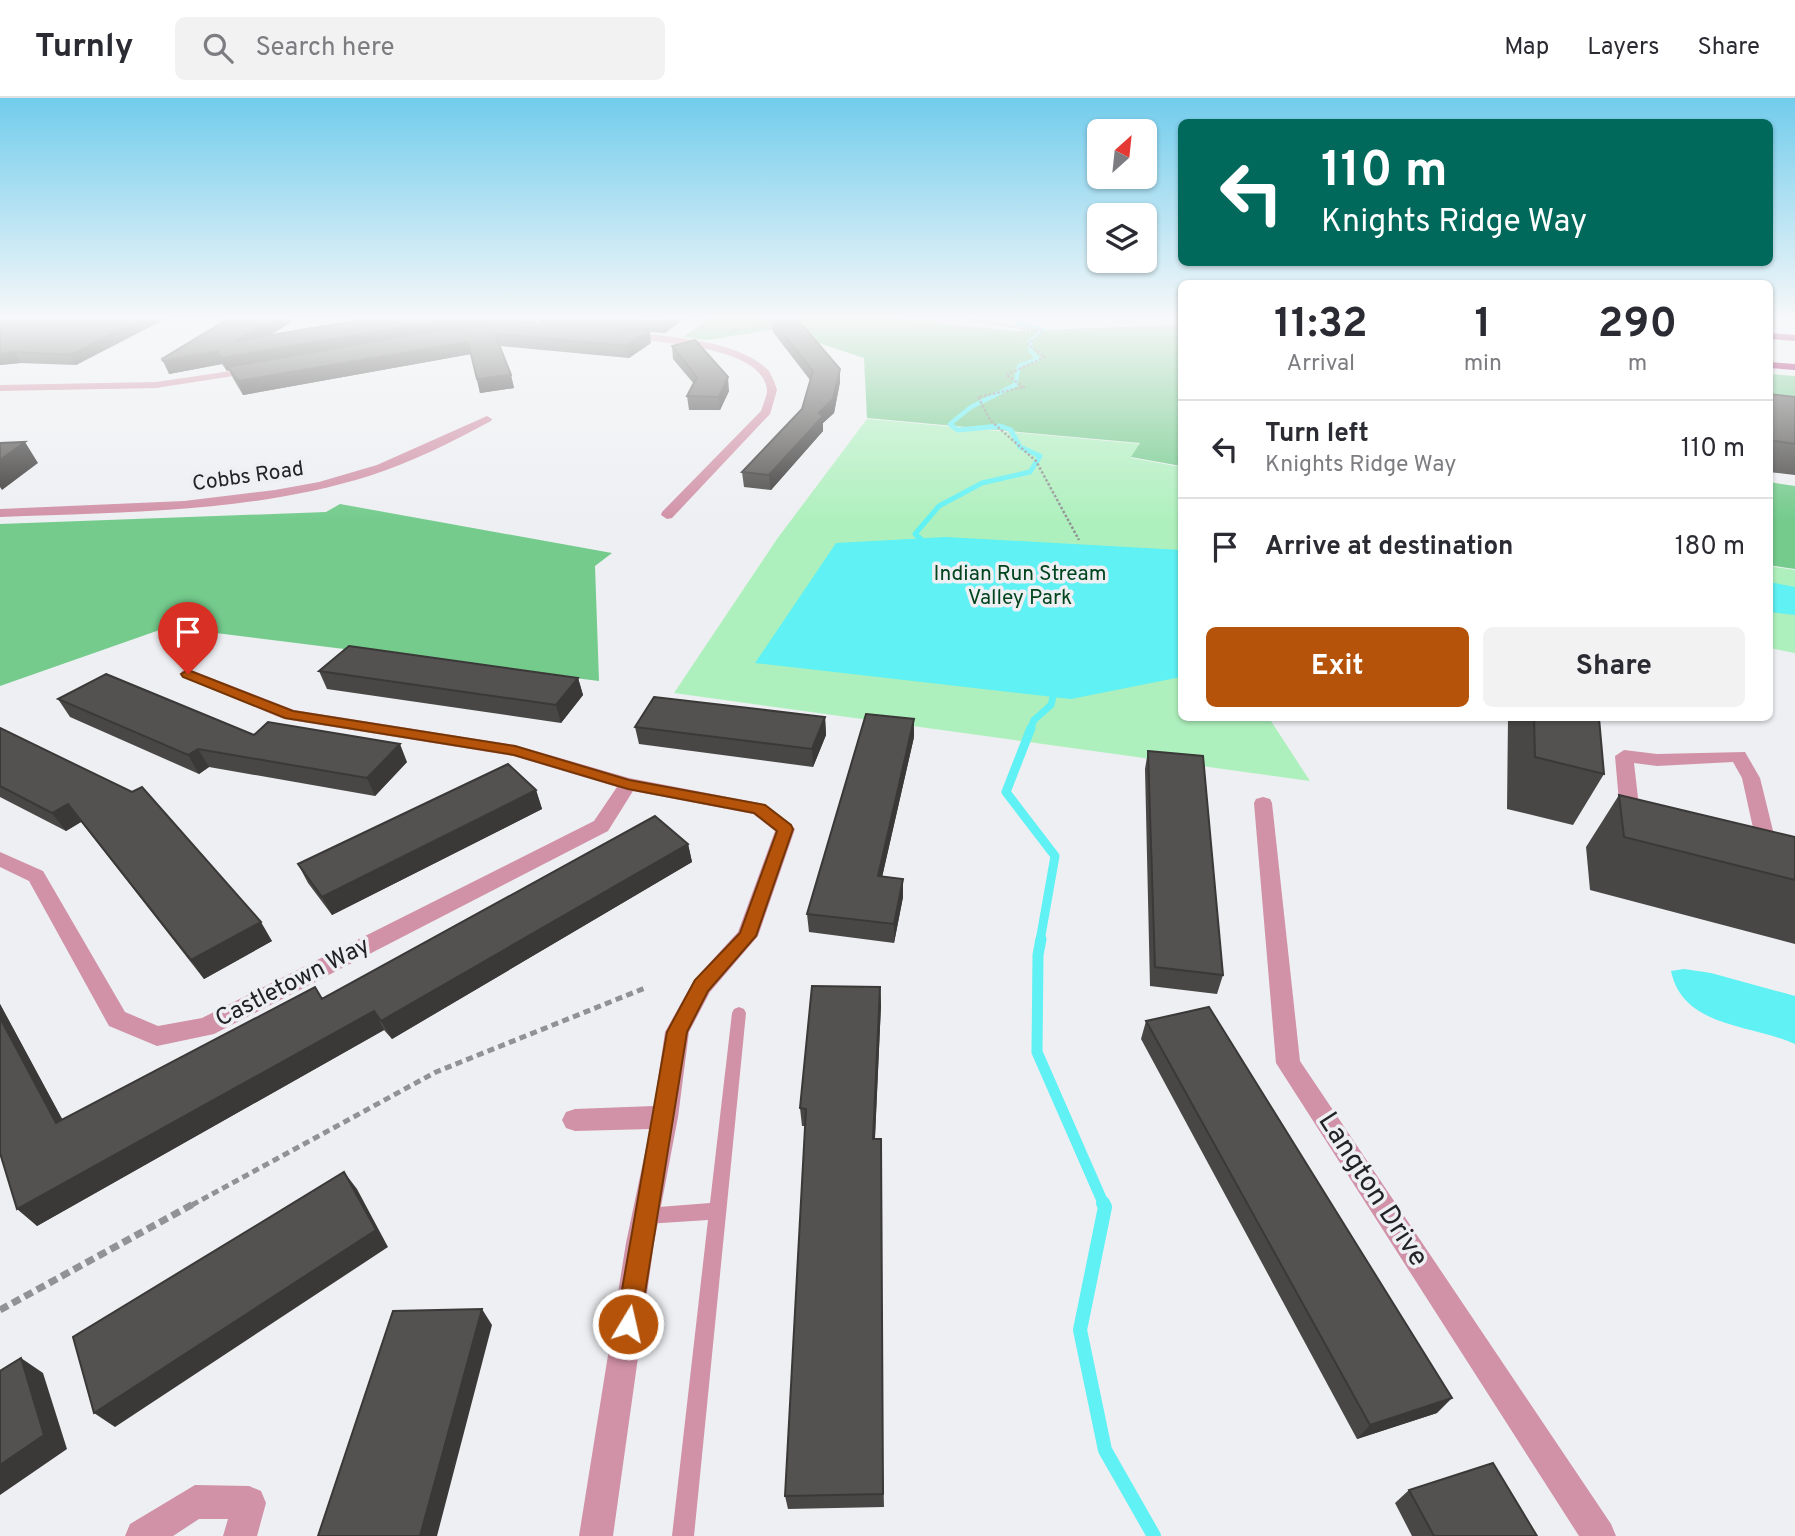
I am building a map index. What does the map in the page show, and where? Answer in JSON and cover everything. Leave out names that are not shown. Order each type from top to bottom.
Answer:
[{"type":"street","points":[[0,388],[138,386]]},
{"type":"street","points":[[667,515],[766,412],[773,392],[771,386]]},
{"type":"street","name":"Cobbs Road","points":[[0,513],[199,505],[285,493],[388,465],[488,419]]},
{"type":"street","points":[[188,674],[290,715],[515,751],[628,785],[759,809],[785,829],[747,936],[702,986],[677,1032],[596,1536]]},
{"type":"street","points":[[1643,831],[1631,828],[1624,756],[1657,760],[1739,756],[1751,778],[1776,860],[1748,855]]},
{"type":"street","name":"Castletown Way","points":[[0,859],[36,876],[117,1019],[157,1036],[206,1027],[601,826],[628,785]]},
{"type":"street","name":"Langton Drive","points":[[1263,803],[1288,1063],[1599,1536]]},
{"type":"street","points":[[575,1120],[665,1117]]},
{"type":"street","points":[[142,1536],[195,1502],[249,1503],[240,1536]]},
{"type":"lane","points":[[683,1536],[739,1013]]},
{"type":"lane","points":[[646,1216],[718,1211]]},
{"type":"path","points":[[1023,386],[978,397],[990,420],[1036,461],[1079,540]]},
{"type":"path","points":[[0,1310],[436,1072],[645,988]]},
{"type":"green space","points":[[865,386],[1178,386],[1178,465],[1131,457],[1140,443],[867,418]]},
{"type":"green space","points":[[1773,386],[1795,386],[1795,410],[1773,407]]},
{"type":"green space","name":"Indian Run Stream Valley Park","points":[[867,419],[1141,444],[1131,458],[1178,466],[1178,721],[1271,721],[1310,781],[674,693],[777,539]]},
{"type":"green space","points":[[1773,483],[1795,486],[1795,569],[1773,566]]},
{"type":"green space","points":[[340,504],[612,553],[595,566],[599,681],[168,627],[0,686],[0,524],[326,512]]},
{"type":"green space","points":[[1773,567],[1795,570],[1795,653],[1773,649]]},
{"type":"water","points":[[946,537],[1178,550],[1178,678],[1071,699],[755,663],[836,543]]},
{"type":"water","points":[[1773,583],[1795,587],[1795,615],[1773,612]]},
{"type":"water","points":[[1684,969],[1711,973],[1795,996],[1795,1044],[1721,1021],[1689,1004],[1678,990],[1671,971]]},
{"type":"building","points":[[692,386],[724,386],[719,397],[687,396]]},
{"type":"building","points":[[809,386],[836,386],[833,399],[819,413],[823,416],[769,475],[742,472],[802,409]]},
{"type":"building","points":[[1773,394],[1795,397],[1795,444],[1773,441]]},
{"type":"building","points":[[25,442],[0,460],[0,443]]},
{"type":"building","points":[[349,646],[578,678],[556,705],[319,671]]},
{"type":"building","points":[[106,674],[254,735],[268,722],[400,744],[367,778],[198,749],[188,755],[58,699]]},
{"type":"building","points":[[654,697],[825,717],[812,749],[635,727]]},
{"type":"building","points":[[866,714],[914,719],[878,876],[903,879],[894,924],[807,914]]},
{"type":"building","points":[[1534,721],[1599,721],[1604,774],[1535,757]]},
{"type":"building","points":[[0,728],[132,792],[142,787],[261,922],[191,960],[68,804],[52,813],[0,786]]},
{"type":"building","points":[[1148,751],[1203,756],[1223,975],[1155,967]]},
{"type":"building","points":[[508,764],[536,790],[322,897],[298,864]]},
{"type":"building","points":[[1619,795],[1795,837],[1795,880],[1624,837]]},
{"type":"building","points":[[655,816],[688,844],[381,1021],[374,1011],[17,1209],[0,1153],[0,1018],[56,1123],[315,987],[322,999]]},
{"type":"building","points":[[812,986],[880,987],[873,1139],[881,1139],[883,1494],[785,1496],[806,1109],[800,1108]]},
{"type":"building","points":[[1209,1007],[1452,1398],[1370,1425],[1146,1021]]},
{"type":"building","points":[[344,1172],[376,1230],[94,1413],[73,1337]]},
{"type":"building","points":[[482,1309],[420,1536],[318,1536],[393,1311]]},
{"type":"building","points":[[21,1358],[44,1435],[0,1465],[0,1371]]},
{"type":"building","points":[[1493,1463],[1537,1536],[1434,1536],[1409,1490]]},
{"type":"waterway","points":[[954,427],[950,424],[971,407],[1013,386]]},
{"type":"waterway","points":[[952,426],[958,430],[990,427]]},
{"type":"waterway","points":[[990,427],[1003,427]]},
{"type":"waterway","points":[[990,427],[1003,427]]},
{"type":"waterway","points":[[928,545],[915,534],[939,506],[982,483],[1030,472],[1040,456],[1020,447],[1011,430],[1003,427]]},
{"type":"waterway","points":[[1030,730],[1034,720],[1051,705],[1056,685]]},
{"type":"waterway","points":[[1031,728],[1006,792],[1055,856],[1040,941]]},
{"type":"waterway","points":[[1041,939],[1038,955],[1037,1052],[1104,1205]]},
{"type":"waterway","points":[[1104,1205],[1080,1330],[1105,1450],[1154,1536]]},
{"type":"route","points":[[188,674],[290,715],[515,751],[628,785],[759,809],[785,829],[747,936],[702,986],[677,1032],[665,1117],[640,1243],[628,1324]]}]
